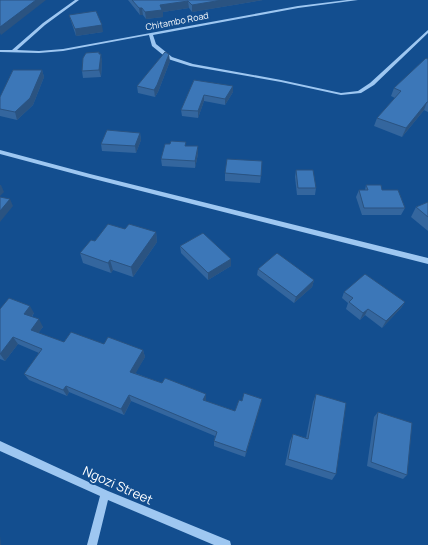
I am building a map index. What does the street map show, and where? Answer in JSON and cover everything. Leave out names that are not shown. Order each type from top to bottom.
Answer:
[{"type":"street","points":[[12,52],[44,24],[77,0]]},
{"type":"street","name":"Chitambo Road","points":[[0,51],[63,50],[298,7],[356,0]]},
{"type":"street","points":[[151,34],[154,45],[170,58],[192,65],[281,81],[341,94],[360,92],[372,84],[428,31]]},
{"type":"street","points":[[0,152],[428,261]]},
{"type":"street","name":"Ngozi Street","points":[[0,446],[104,494],[226,545]]},
{"type":"street","points":[[92,545],[104,494]]},
{"type":"building","points":[[0,0],[36,0],[0,27]]},
{"type":"building","points":[[132,0],[222,0],[192,5],[188,1],[160,5],[162,10],[145,12]]},
{"type":"building","points":[[96,11],[102,25],[75,29],[69,15]]},
{"type":"building","points":[[99,52],[99,54],[101,54],[99,70],[82,71],[83,58],[86,53]]},
{"type":"building","points":[[165,52],[169,54],[154,90],[137,86]]},
{"type":"building","points":[[426,58],[428,59],[428,102],[406,128],[377,118],[401,91],[394,88]]},
{"type":"building","points":[[13,70],[42,70],[30,98],[15,112],[0,109],[0,97]]},
{"type":"building","points":[[194,80],[233,86],[225,99],[204,95],[198,111],[181,110]]},
{"type":"building","points":[[107,130],[140,133],[135,146],[101,144]]},
{"type":"building","points":[[171,141],[186,142],[185,146],[198,146],[195,161],[161,159],[165,144],[170,144]]},
{"type":"building","points":[[227,159],[262,161],[261,176],[225,173]]},
{"type":"building","points":[[296,170],[313,170],[316,188],[298,188]]},
{"type":"building","points":[[366,185],[381,185],[382,190],[398,190],[405,208],[364,208],[359,190],[368,190]]},
{"type":"building","points":[[0,197],[10,199],[0,211]]},
{"type":"building","points":[[428,202],[428,217],[416,207]]},
{"type":"building","points":[[108,224],[125,229],[129,224],[156,232],[131,267],[110,260],[108,263],[80,253],[91,240],[95,241]]},
{"type":"building","points":[[203,233],[231,259],[208,273],[180,246]]},
{"type":"building","points":[[277,253],[314,280],[296,297],[258,269]]},
{"type":"building","points":[[365,274],[405,302],[386,321],[368,309],[363,313],[349,302],[353,298],[344,292]]},
{"type":"building","points":[[9,298],[30,306],[24,314],[39,319],[31,330],[64,342],[71,332],[104,344],[108,337],[143,350],[130,372],[162,383],[165,378],[206,394],[203,400],[235,411],[239,400],[242,401],[244,393],[262,399],[246,452],[214,441],[217,432],[129,395],[121,409],[66,386],[63,390],[24,374],[42,349],[13,337],[0,354],[0,309]]},
{"type":"building","points":[[316,394],[346,403],[336,474],[288,459],[293,434],[308,439]]},
{"type":"building","points":[[378,412],[412,423],[407,475],[371,462]]}]
